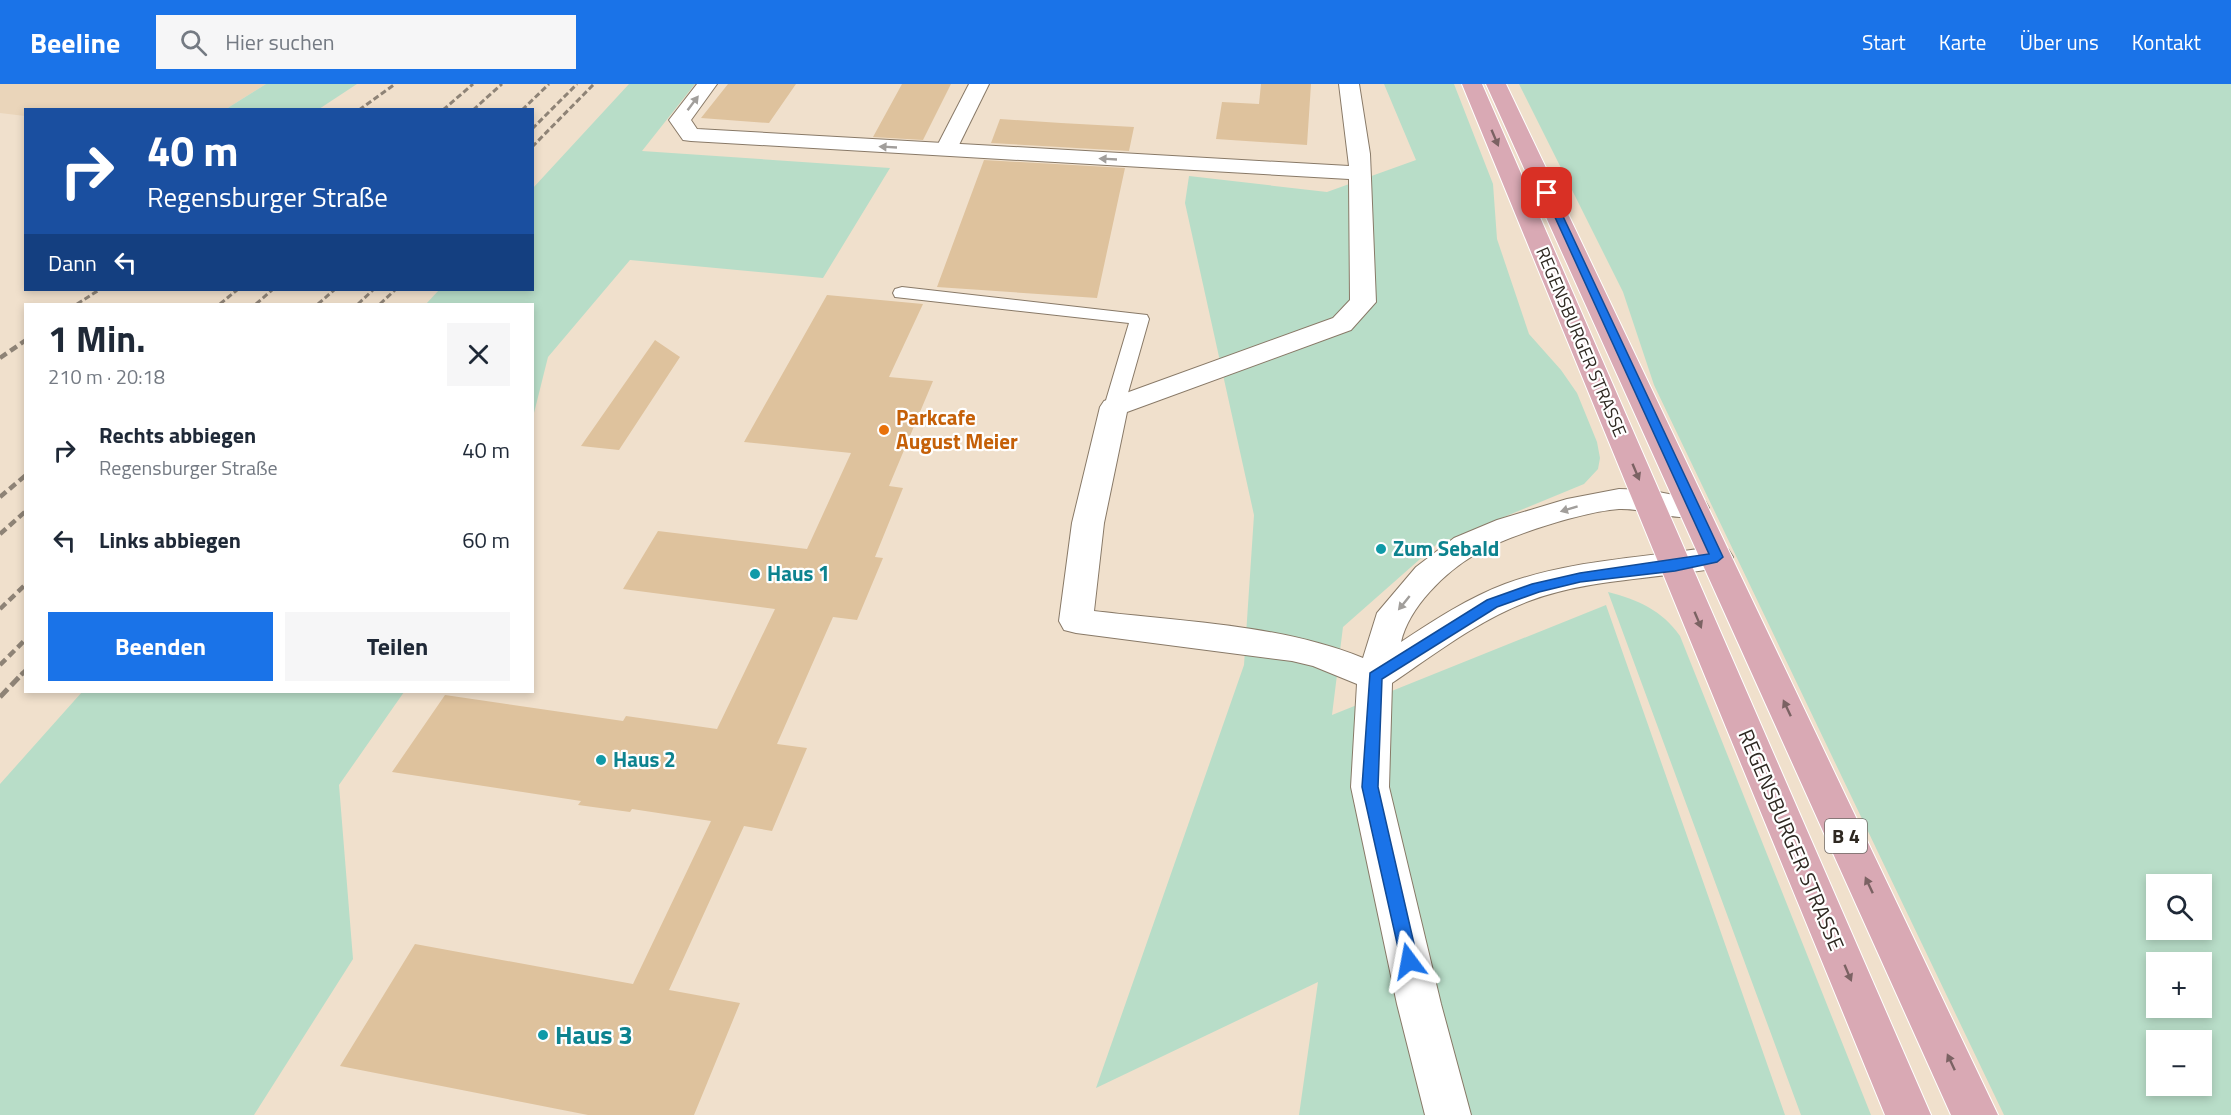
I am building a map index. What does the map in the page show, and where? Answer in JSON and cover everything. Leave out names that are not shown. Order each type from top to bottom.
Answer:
[{"type":"main road","name":"REGENSBURGER STRASSE","points":[[1472,84],[1908,1115]]},
{"type":"main road","name":"B 4","points":[[1496,84],[1975,1115]]},
{"type":"street","points":[[707,84],[680,120],[691,135],[1360,173]]},
{"type":"street","points":[[946,150],[979,84]]},
{"type":"street","points":[[1349,84],[1359,154],[1363,302],[1342,324],[1114,407],[1088,523],[1076,621],[1292,648],[1319,654],[1375,676]]},
{"type":"street","points":[[1448,1115],[1419,1004],[1370,787],[1375,676],[1389,622],[1427,575],[1465,546],[1508,528],[1578,506],[1619,499],[1648,500],[1694,508]]},
{"type":"street","points":[[1375,676],[1492,603],[1566,580],[1675,566],[1717,557]]},
{"type":"lane","points":[[902,294],[1140,319],[1114,407]]},
{"type":"shaded area","points":[[0,84],[266,84],[228,108],[24,108],[24,116],[0,113]]},
{"type":"green space","points":[[266,84],[357,84],[321,108],[228,108]]},
{"type":"green space","points":[[629,84],[695,84],[642,151],[890,168],[823,278],[630,260],[548,357],[534,413],[534,303],[427,303],[438,291],[534,291],[534,187]]},
{"type":"green space","points":[[1384,84],[1454,84],[1493,184],[1497,239],[1529,334],[1561,370],[1577,393],[1597,442],[1600,458],[1598,469],[1584,484],[1436,545],[1343,627],[1332,715],[1606,605],[1785,1115],[1299,1115],[1318,982],[1096,1088],[1244,665],[1254,515],[1185,203],[1189,176],[1327,192],[1416,160]]},
{"type":"green space","points":[[1519,84],[2231,84],[2231,1115],[2004,1115],[1654,385],[1623,292]]},
{"type":"green space","points":[[1608,592],[1648,607],[1665,619],[1680,636],[1871,1115],[1801,1115]]},
{"type":"green space","points":[[81,693],[403,693],[339,785],[353,959],[254,1115],[0,1115],[0,784]]},
{"type":"building","points":[[728,84],[796,84],[769,123],[701,118]]},
{"type":"building","points":[[902,84],[951,84],[923,140],[873,137]]},
{"type":"building","points":[[1261,84],[1311,84],[1307,145],[1216,139],[1222,102],[1259,104]]},
{"type":"building","points":[[1000,119],[1134,127],[1129,151],[991,143]]},
{"type":"building","points":[[984,160],[1125,168],[1097,298],[937,287]]},
{"type":"building","points":[[827,295],[923,304],[889,377],[933,381],[889,486],[903,488],[875,557],[883,558],[857,620],[833,617],[777,744],[807,748],[772,831],[744,826],[669,990],[740,1003],[694,1115],[588,1115],[340,1066],[415,944],[633,984],[711,821],[632,809],[630,812],[578,805],[581,801],[392,772],[445,695],[623,721],[626,716],[717,729],[775,609],[623,589],[658,531],[807,549],[851,453],[744,442]]},
{"type":"building","points":[[655,340],[680,357],[619,450],[581,446]]},
{"type":"railway","points":[[362,108],[395,84]]},
{"type":"railway","points":[[445,108],[473,84]]},
{"type":"railway","points":[[475,108],[502,84]]},
{"type":"railway","points":[[524,108],[549,84]]},
{"type":"railway","points":[[534,127],[577,84]]},
{"type":"railway","points":[[534,145],[594,84]]},
{"type":"railway","points":[[79,303],[97,291]]},
{"type":"railway","points":[[221,303],[236,291]]},
{"type":"railway","points":[[257,303],[271,291]]},
{"type":"railway","points":[[319,303],[333,291]]},
{"type":"railway","points":[[359,303],[372,291]]},
{"type":"railway","points":[[381,303],[394,291]]},
{"type":"railway","points":[[0,358],[24,341]]},
{"type":"railway","points":[[0,497],[24,477]]},
{"type":"railway","points":[[0,534],[24,513]]},
{"type":"railway","points":[[0,609],[24,586]]},
{"type":"railway","points":[[0,665],[24,641]]},
{"type":"railway","points":[[0,697],[23,673]]},
{"type":"place","name":"Parkcafe August Meier","points":[[884,430]]},
{"type":"place","name":"Zum Sebald","points":[[1381,549]]},
{"type":"place","name":"Haus 1","points":[[755,574]]},
{"type":"place","name":"Haus 2","points":[[601,760]]},
{"type":"place","name":"Haus 3","points":[[543,1035]]},
{"type":"route","points":[[1409,961],[1370,787],[1375,676],[1492,603],[1537,587],[1566,580],[1675,566],[1717,557],[1547,193]]}]
